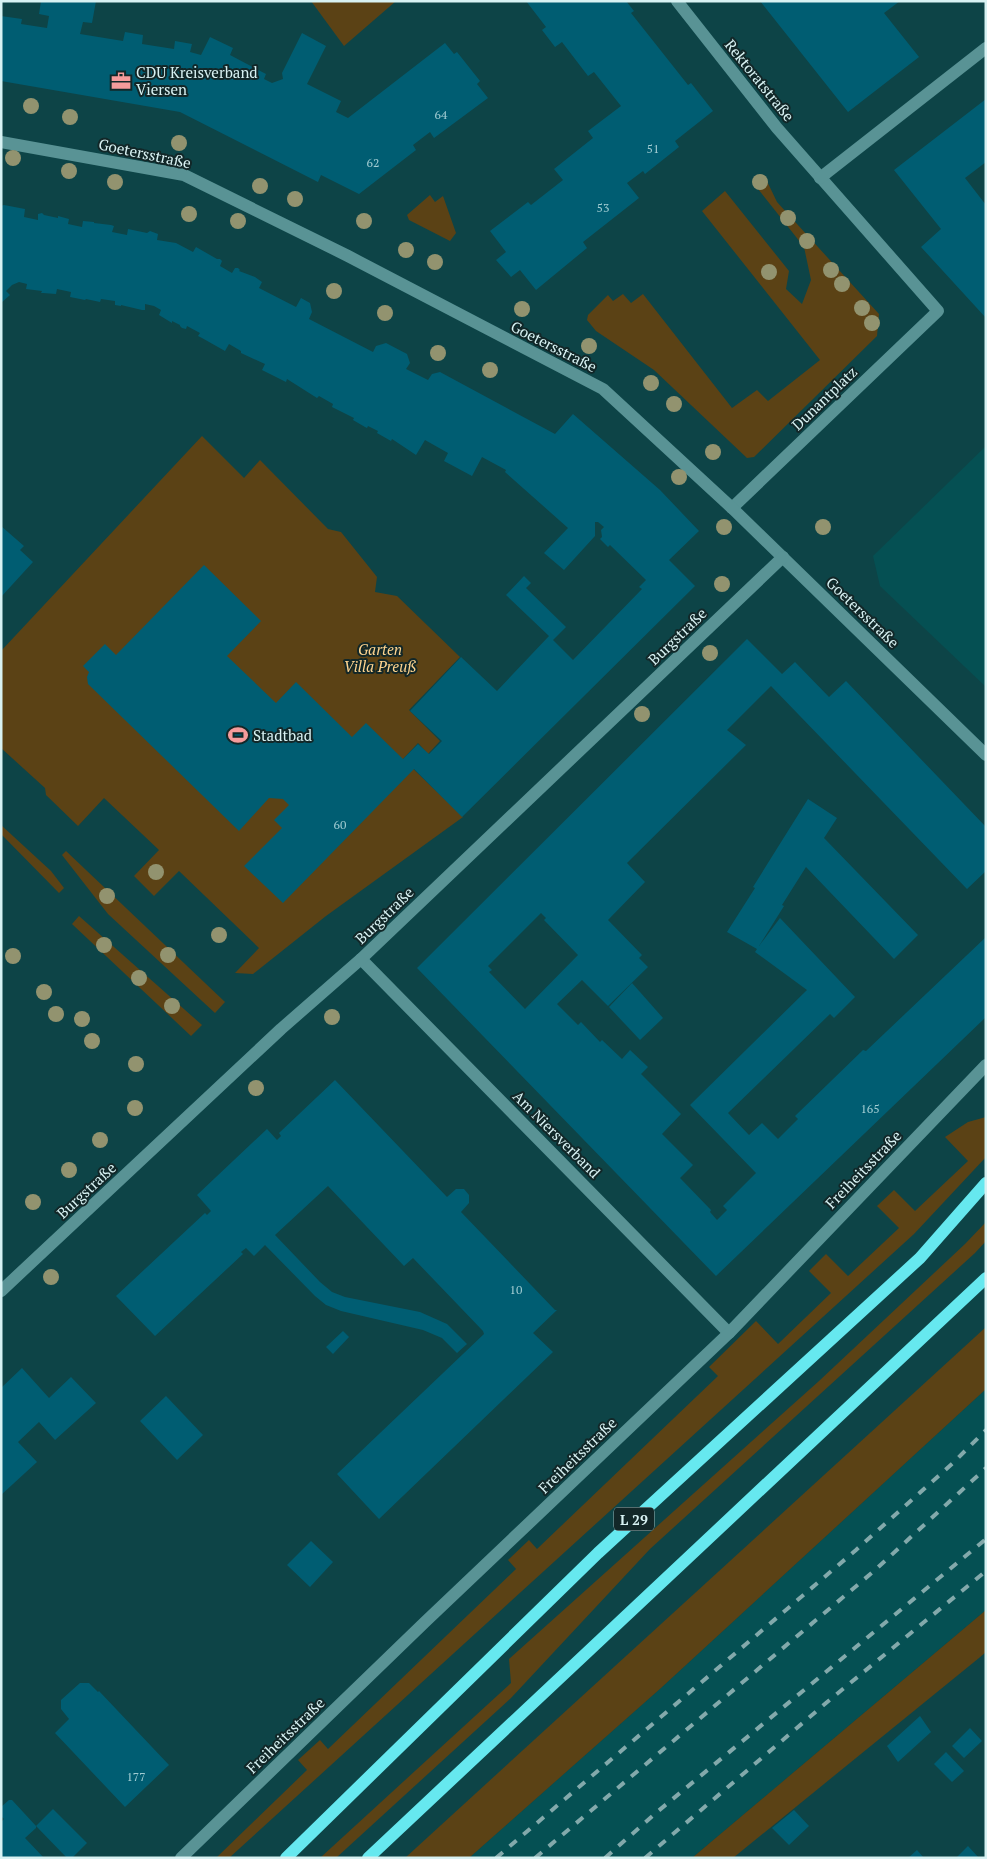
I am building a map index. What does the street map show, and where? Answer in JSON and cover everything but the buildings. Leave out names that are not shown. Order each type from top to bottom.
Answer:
[{"type":"main road","name":"L 29","points":[[286,1858],[598,1552],[920,1258],[986,1183]]},
{"type":"main road","points":[[368,1858],[986,1278]]},
{"type":"street","name":"Rektoratstraße","points":[[677,1],[820,178],[938,311]]},
{"type":"street","points":[[820,178],[986,48]]},
{"type":"street","name":"Goetersstraße","points":[[1,142],[184,175],[348,256],[603,389],[732,508],[986,755]]},
{"type":"street","name":"Dunantplatz","points":[[732,508],[938,311]]},
{"type":"street","name":"Burgstraße","points":[[1,1291],[281,1029],[361,959],[783,557]]},
{"type":"street","name":"Am Niersverband","points":[[361,959],[729,1333]]},
{"type":"street","name":"Freiheitsstraße","points":[[181,1858],[425,1622],[729,1333],[986,1065]]},
{"type":"shaded area","points":[[986,446],[986,687],[880,586],[873,556]]},
{"type":"shaded area","points":[[986,1389],[986,1610],[692,1858],[469,1858],[661,1688]]},
{"type":"green space","points":[[311,1],[396,1],[344,46]]},
{"type":"green space","points":[[764,175],[777,202],[879,314],[877,336],[754,457],[747,458],[654,370],[596,331],[587,320],[588,315],[608,295],[613,301],[623,294],[631,303],[643,294],[732,408],[757,390],[768,401],[820,360],[702,211],[725,191],[789,271],[786,289],[802,304],[811,280],[804,247],[754,184]]},
{"type":"green space","points":[[430,195],[435,202],[443,196],[456,233],[450,241],[409,220],[407,215]]},
{"type":"green space","name":"Garten Villa Preuß","points":[[202,436],[244,478],[260,460],[328,529],[341,532],[377,577],[375,592],[397,596],[460,657],[409,710],[440,741],[428,754],[418,743],[403,759],[463,817],[326,916],[253,974],[235,973],[259,948],[179,871],[154,896],[134,876],[159,850],[104,798],[78,826],[46,795],[45,788],[1,748],[1,651]]},
{"type":"green space","points":[[1,825],[51,871],[64,888],[59,893],[1,834]]},
{"type":"green space","points":[[66,851],[225,1002],[215,1013],[108,914],[62,855]]},
{"type":"green space","points":[[79,916],[202,1025],[191,1036],[72,924]]},
{"type":"green space","points":[[986,1117],[986,1157],[914,1234],[229,1858],[216,1858],[307,1770],[298,1760],[320,1740],[328,1749],[516,1569],[508,1560],[529,1540],[537,1549],[718,1376],[709,1367],[756,1321],[778,1344],[831,1293],[809,1271],[826,1254],[848,1276],[899,1228],[877,1206],[894,1190],[915,1211],[968,1161],[945,1137],[968,1122]]},
{"type":"green space","points":[[986,1222],[986,1241],[975,1253],[650,1549],[511,1698],[336,1858],[320,1858],[511,1683],[509,1659],[819,1381]]},
{"type":"green space","points":[[986,1327],[986,1389],[661,1688],[469,1858],[405,1858]]},
{"type":"green space","points":[[986,1610],[986,1652],[979,1658],[733,1858],[692,1858]]},
{"type":"railway","points":[[496,1858],[856,1550],[954,1462],[986,1430]]},
{"type":"railway","points":[[535,1858],[874,1571],[986,1468]]},
{"type":"railway","points":[[605,1858],[657,1812],[986,1539]]},
{"type":"railway","points":[[645,1858],[826,1703],[986,1571]]},
{"type":"place","name":"CDU Kreisverband Viersen","points":[[121,81]]},
{"type":"place","name":"Stadtbad","points":[[238,735]]}]
